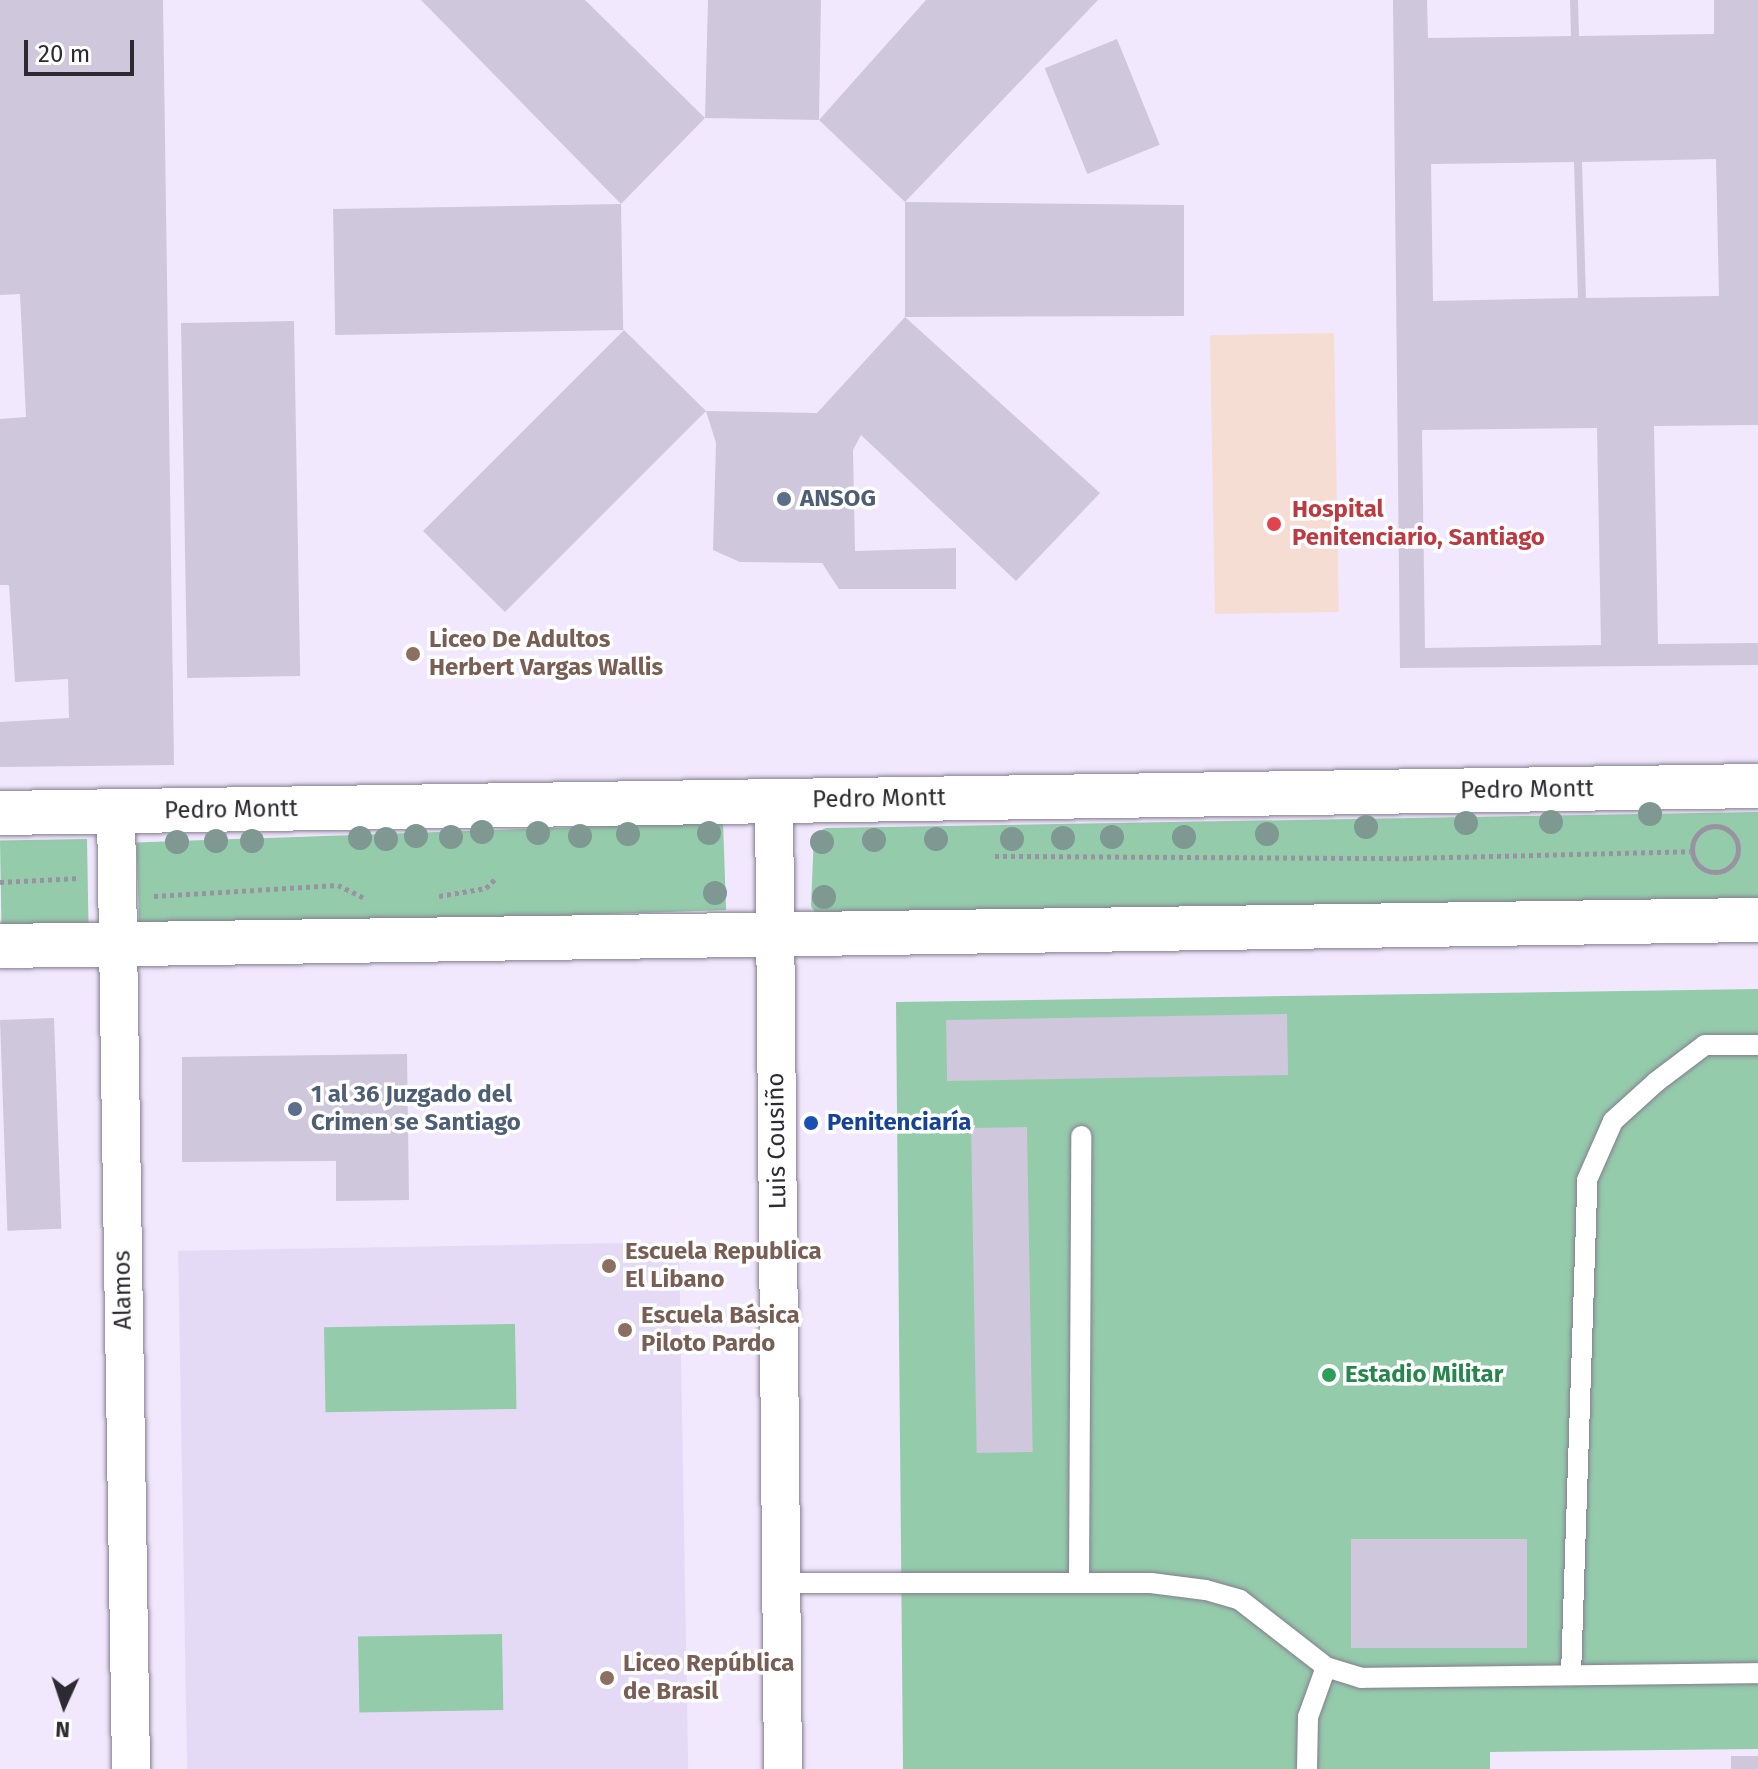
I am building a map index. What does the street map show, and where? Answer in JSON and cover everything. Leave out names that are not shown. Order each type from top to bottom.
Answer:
[{"type":"street","name":"Pedro Montt","points":[[0,813],[1758,786]]},
{"type":"street","name":"Luis Cousiño","points":[[774,801],[783,1769]]},
{"type":"street","name":"Alamos","points":[[116,812],[131,882],[118,944],[131,1769]]},
{"type":"street","points":[[0,946],[1758,920]]},
{"type":"lane","points":[[1571,1675],[1587,1180],[1613,1121],[1656,1082],[1705,1045],[1758,1045]]},
{"type":"lane","points":[[1079,1583],[1081,1136]]},
{"type":"lane","points":[[781,1583],[1151,1583],[1240,1600],[1326,1667],[1361,1678],[1758,1673]]},
{"type":"lane","points":[[1307,1769],[1308,1717],[1326,1667]]},
{"type":"path","points":[[1716,829],[1735,835],[1741,848],[1737,861],[1726,867],[1707,869],[1696,865],[1690,851],[1692,838],[1701,830],[1716,829]]},
{"type":"path","points":[[995,856],[1409,858],[1690,851]]},
{"type":"path","points":[[425,897],[486,888],[497,877]]},
{"type":"path","points":[[0,882],[131,882],[152,896],[338,885],[373,898]]},
{"type":"shaded area","name":"Hospital Penitenciario, Santiago","points":[[1334,333],[1339,612],[1215,614],[1210,335]]},
{"type":"shaded area","points":[[679,1242],[688,1769],[187,1769],[178,1251]]},
{"type":"green space","points":[[1758,812],[1758,903],[816,914],[811,906],[814,834],[826,828]]},
{"type":"green space","points":[[723,822],[726,910],[139,930],[136,842]]},
{"type":"green space","points":[[87,839],[89,927],[2,929],[0,841]]},
{"type":"green space","name":"Estadio Militar","points":[[1758,989],[1758,1749],[1490,1752],[1490,1769],[903,1769],[896,1002]]},
{"type":"green space","points":[[515,1324],[516,1409],[326,1412],[324,1327]]},
{"type":"green space","points":[[502,1634],[503,1710],[359,1713],[358,1637]]},
{"type":"building","points":[[0,0],[163,0],[174,765],[0,767],[0,722],[69,718],[68,679],[15,682],[9,585],[0,585],[0,419],[26,417],[20,294],[0,295]]},
{"type":"building","points":[[421,0],[585,0],[705,118],[621,204]]},
{"type":"building","points":[[708,0],[821,0],[819,120],[705,118]]},
{"type":"building","points":[[926,0],[1098,0],[905,202],[819,120]]},
{"type":"building","points":[[1393,0],[1427,0],[1428,38],[1571,36],[1570,0],[1578,0],[1579,36],[1714,34],[1714,0],[1758,0],[1758,425],[1654,426],[1658,644],[1758,643],[1758,665],[1400,668]],"holes":[[[1716,159],[1719,296],[1586,298],[1582,162]],[[1574,162],[1578,298],[1433,301],[1431,164]],[[1597,428],[1601,645],[1425,648],[1422,430]]]},
{"type":"building","points":[[1117,39],[1160,145],[1087,174],[1045,68]]},
{"type":"building","points":[[905,202],[1184,205],[1184,316],[905,317]]},
{"type":"building","points":[[621,204],[623,330],[335,335],[333,209]]},
{"type":"building","points":[[905,317],[1100,493],[1016,581],[861,435],[853,450],[855,551],[956,548],[956,589],[839,589],[822,563],[740,562],[713,550],[716,443],[706,411],[817,413]]},
{"type":"building","points":[[294,321],[300,676],[187,678],[181,323]]},
{"type":"building","points":[[624,330],[706,411],[505,612],[423,531]]},
{"type":"building","points":[[1287,1014],[1288,1075],[947,1081],[946,1020]]},
{"type":"building","points":[[54,1018],[61,1229],[7,1231],[0,1020]]},
{"type":"building","name":"1 al 36 Juzgado del Crimen se Santiago","points":[[407,1054],[409,1200],[336,1201],[336,1161],[182,1162],[182,1057]]},
{"type":"building","points":[[1027,1127],[1033,1452],[977,1453],[971,1128]]},
{"type":"building","points":[[1351,1539],[1527,1539],[1527,1648],[1351,1648]]},
{"type":"building","points":[[1731,1756],[1758,1756],[1758,1769],[1731,1769]]},
{"type":"place","name":"ANSOG","points":[[784,499]]},
{"type":"place","name":"Hospital Penitenciario, Santiago","points":[[1274,524]]},
{"type":"place","name":"Liceo De Adultos Herbert Vargas Wallis","points":[[413,654]]},
{"type":"place","name":"1 al 36 Juzgado del Crimen se Santiago","points":[[295,1109]]},
{"type":"place","name":"Penitenciaría","points":[[811,1123]]},
{"type":"place","name":"Escuela Republica El Libano","points":[[609,1266]]},
{"type":"place","name":"Escuela Básica Piloto Pardo","points":[[625,1330]]},
{"type":"place","name":"Estadio Militar","points":[[1329,1375]]},
{"type":"place","name":"Liceo República de Brasil","points":[[607,1678]]}]
